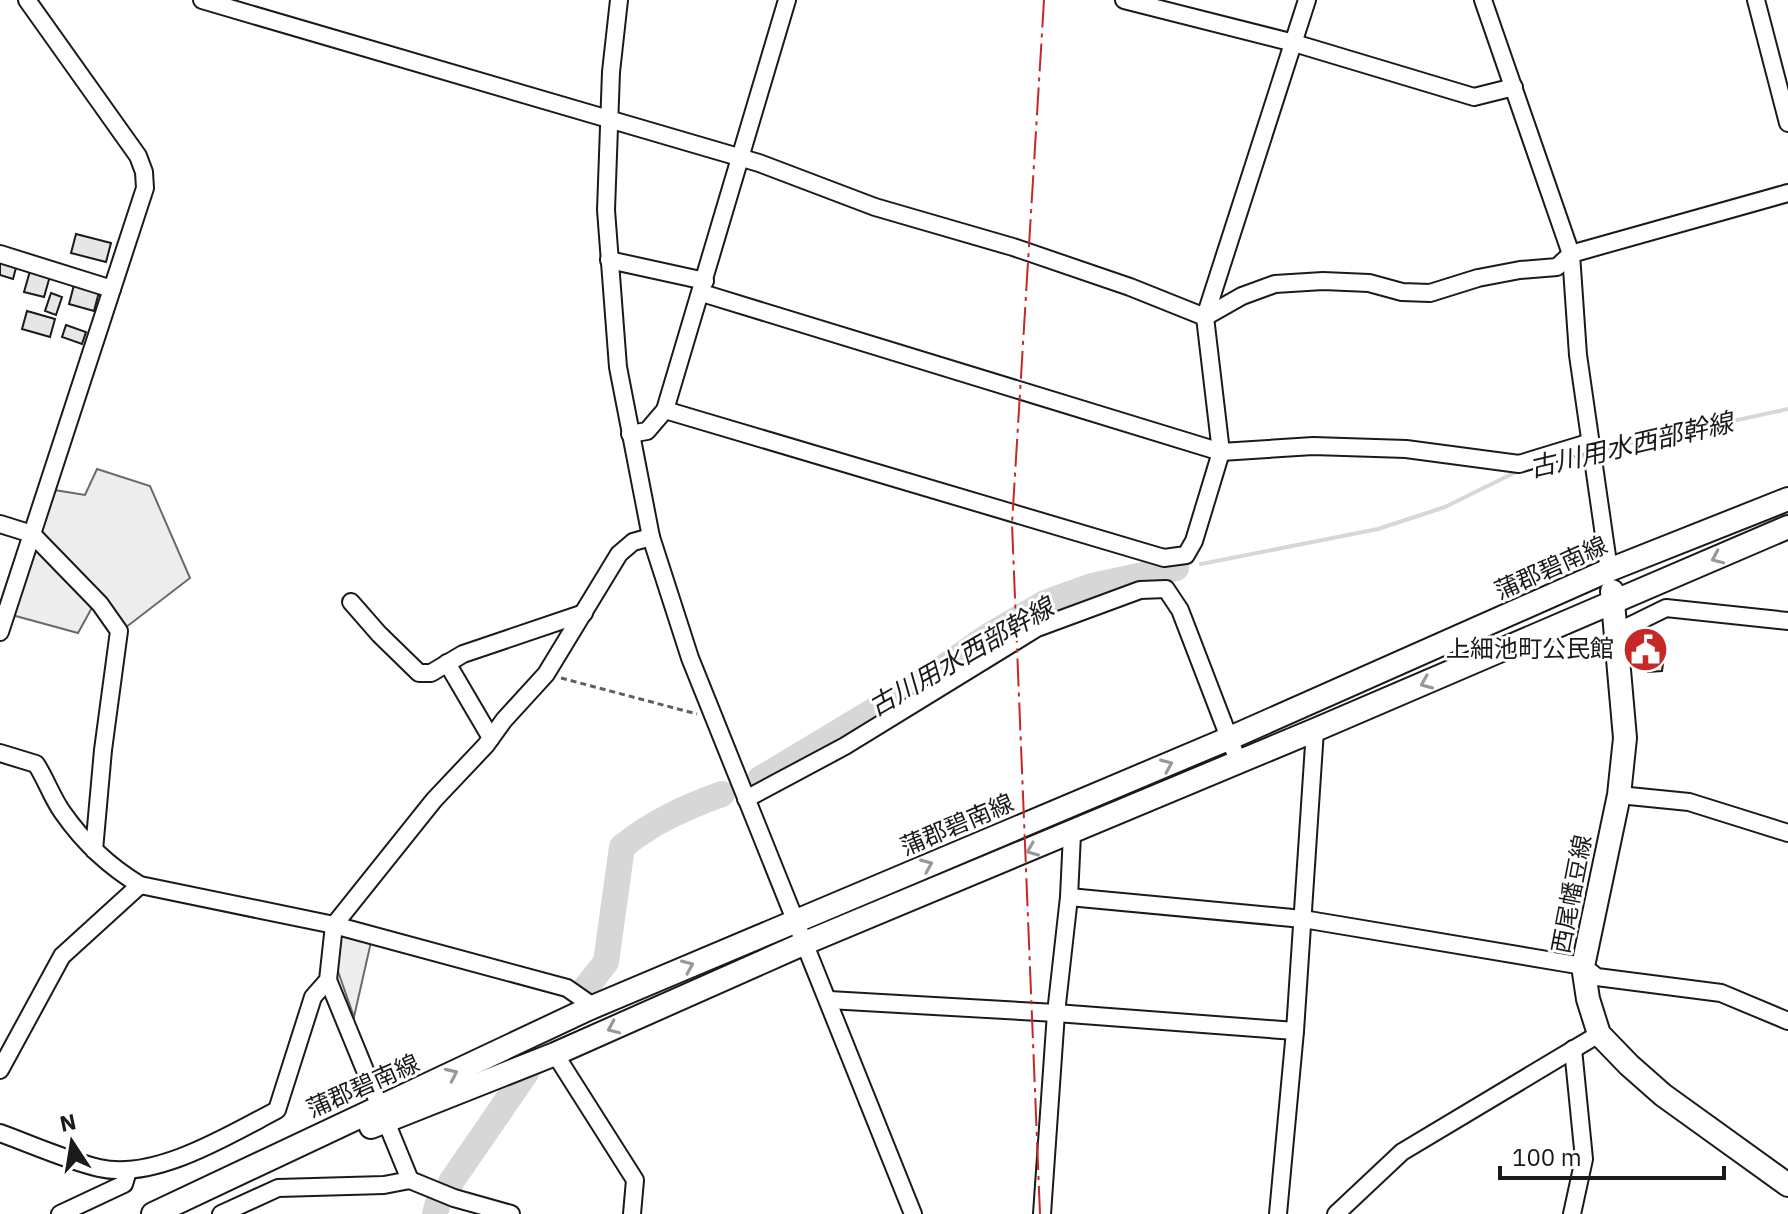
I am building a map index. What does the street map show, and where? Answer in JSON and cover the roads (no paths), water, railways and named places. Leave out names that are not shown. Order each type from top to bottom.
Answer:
[{"type":"main road","name":"蒲郡碧南線","points":[[165,1214],[383,1115],[588,1009],[1230,738],[1609,570],[1788,499]]},
{"type":"main road","name":"蒲郡碧南線","points":[[153,1214],[383,1115],[555,1054],[805,943],[1072,834],[1788,527]]},
{"type":"main road","name":"西尾幡豆線","points":[[1609,570],[1625,738],[1619,795],[1583,966],[1588,999],[1599,1034],[1629,1065],[1663,1095],[1788,1185]]},
{"type":"street","points":[[0,632],[145,188],[144,172],[138,156],[27,0]]},
{"type":"street","points":[[202,0],[759,163],[875,207],[1013,247],[1130,287],[1205,317]]},
{"type":"street","points":[[619,0],[609,119],[606,210],[618,367],[651,537],[690,658],[913,1214]]},
{"type":"street","points":[[630,434],[647,431],[665,410],[787,0]]},
{"type":"street","points":[[1124,0],[1294,43],[1474,97],[1514,87]]},
{"type":"street","points":[[665,410],[1164,558],[1186,555],[1194,541],[1221,452],[1205,317],[1307,0]]},
{"type":"street","points":[[1483,0],[1571,254],[1578,355],[1609,570]]},
{"type":"street","points":[[1756,0],[1788,123]]},
{"type":"street","points":[[1205,317],[1242,296],[1275,284],[1323,281],[1369,283],[1402,292],[1430,293],[1478,278],[1557,267],[1571,254],[1788,193]]},
{"type":"street","points":[[0,254],[112,289]]},
{"type":"street","points":[[609,260],[704,287],[1221,452],[1313,446],[1391,448],[1519,464],[1591,443]]},
{"type":"street","points":[[0,524],[32,534],[100,604],[119,631],[94,850]]},
{"type":"street","points":[[410,1180],[328,980],[334,925],[434,800],[546,674],[619,554],[633,542],[651,537]]},
{"type":"street","points":[[746,799],[845,746],[1037,628],[1140,590],[1166,589],[1180,610],[1238,761]]},
{"type":"street","points":[[351,602],[419,673],[431,673],[463,654],[584,613]]},
{"type":"street","points":[[1615,633],[1666,608],[1788,621]]},
{"type":"street","points":[[447,663],[491,738]]},
{"type":"street","points":[[1278,1214],[1295,1031],[1315,730]]},
{"type":"street","points":[[0,753],[36,764],[49,783],[61,812],[113,869],[140,885],[334,925],[567,988],[587,1002],[588,1009]]},
{"type":"street","points":[[1619,795],[1689,802],[1788,833]]},
{"type":"street","points":[[1042,1214],[1072,834]]},
{"type":"street","points":[[0,1070],[62,956],[140,885]]},
{"type":"street","points":[[1069,897],[1303,919],[1583,966],[1597,977],[1721,993],[1788,1021]]},
{"type":"street","points":[[0,1133],[100,1168],[128,1171],[171,1160],[231,1134],[277,1110],[313,997],[328,980]]},
{"type":"street","points":[[829,1000],[1295,1031]]},
{"type":"street","points":[[1336,1214],[1402,1152],[1599,1034]]},
{"type":"street","points":[[1572,1214],[1584,1159],[1573,1049]]},
{"type":"street","points":[[555,1054],[635,1180],[632,1214]]},
{"type":"street","points":[[60,1214],[124,1184],[128,1171]]},
{"type":"street","points":[[221,1214],[251,1207],[278,1188],[384,1185],[410,1180],[454,1198],[511,1214]]},
{"type":"waterway","name":"古川用水西部幹線","points":[[1595,451],[1788,409]]},
{"type":"waterway","name":"古川用水西部幹線","points":[[1201,564],[1378,529],[1445,507],[1520,470]]},
{"type":"waterway","name":"古川用水西部幹線","points":[[760,779],[930,677],[990,635],[1045,603],[1092,586],[1176,568]]},
{"type":"waterway","name":"古川用水西部幹線","points":[[584,990],[606,962],[622,847],[670,816],[722,794]]},
{"type":"waterway","name":"古川用水西部幹線","points":[[451,1182],[526,1073]]},
{"type":"waterway","name":"古川用水西部幹線","points":[[435,1214],[438,1203]]},
{"type":"place","name":"上細池町公民館","points":[[1645,649]]}]
